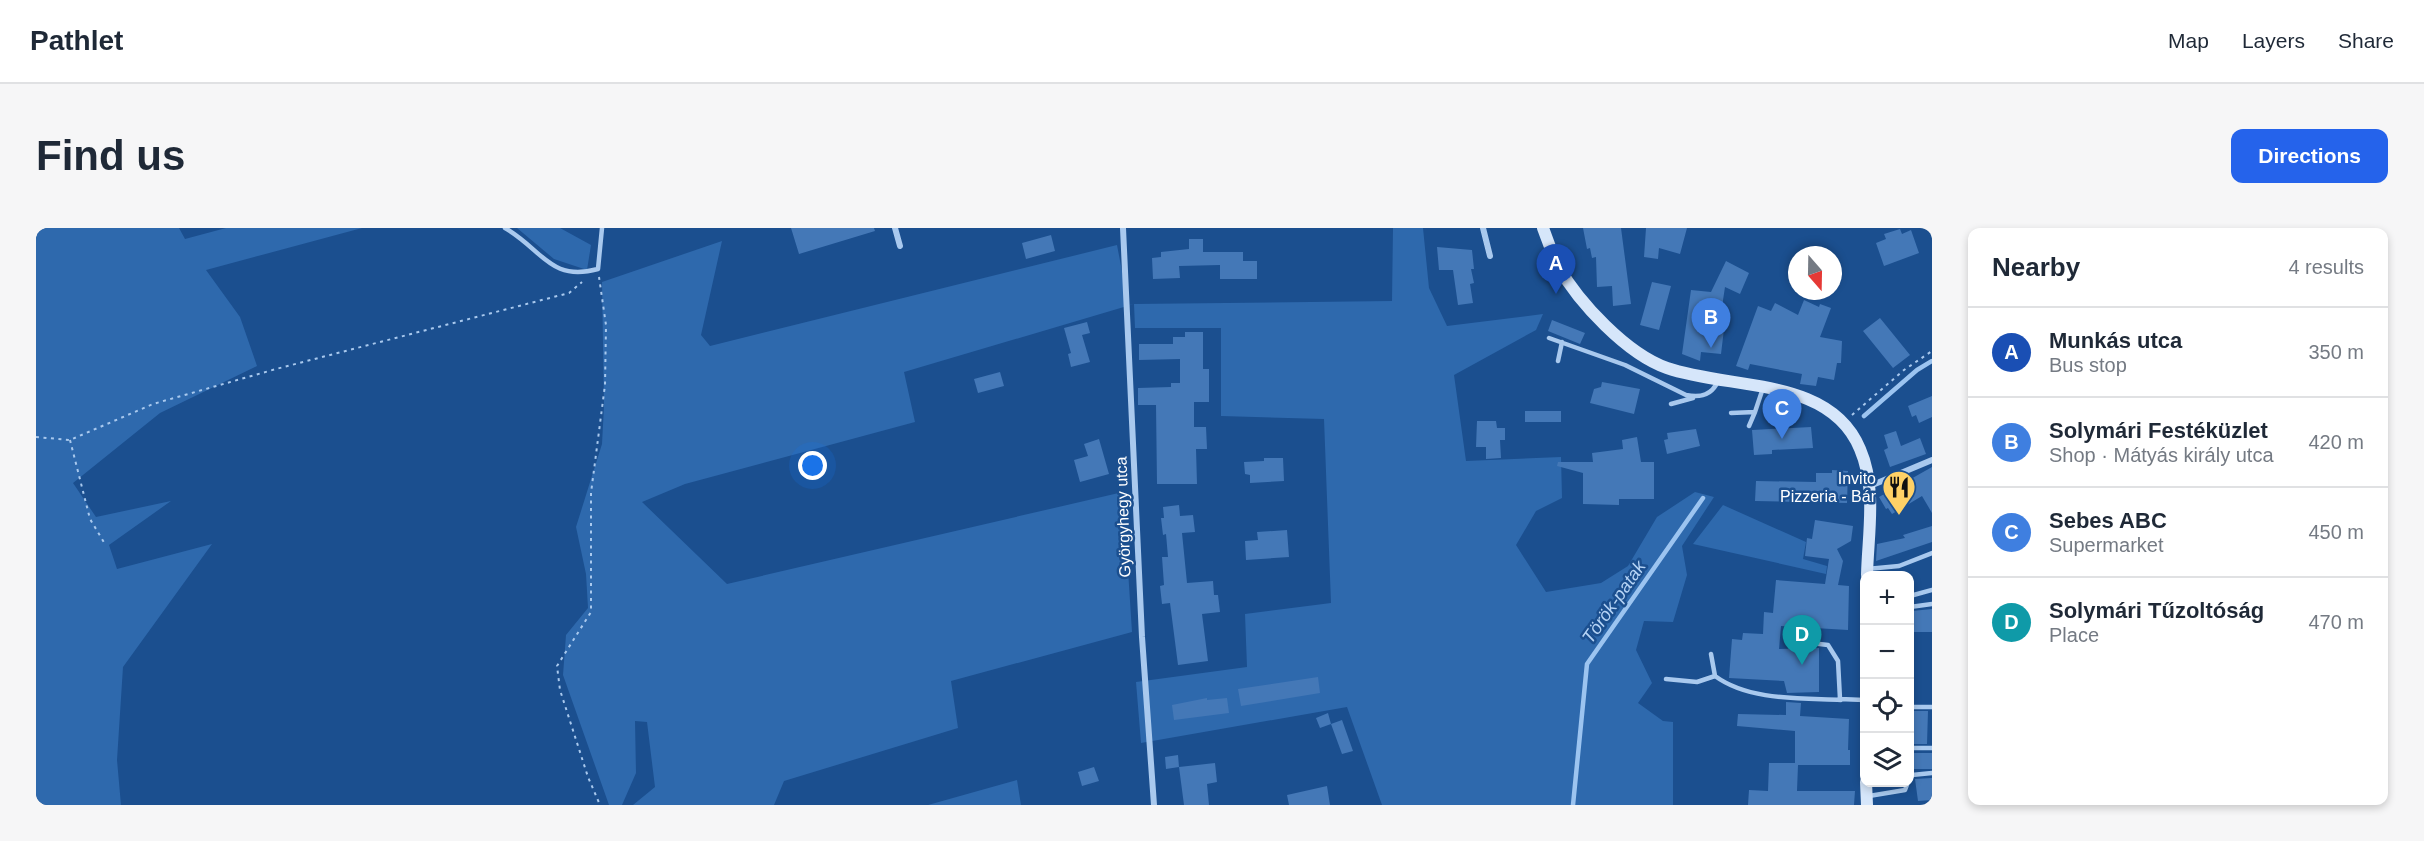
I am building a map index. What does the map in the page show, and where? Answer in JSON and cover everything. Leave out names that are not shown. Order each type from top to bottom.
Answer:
[{"type":"main road","points":[[1543,228],[1558,266],[1580,298],[1626,342],[1667,368],[1813,400],[1825,406],[1844,422],[1860,448],[1870,486],[1867,571]]},
{"type":"street","points":[[895,228],[900,246]]},
{"type":"street","name":"Györgyhegy utca","points":[[1123,228],[1142,637],[1154,805]]},
{"type":"street","points":[[1483,228],[1490,256]]},
{"type":"street","points":[[1870,486],[1932,460]]},
{"type":"lane","points":[[505,228],[562,272],[578,274],[598,269],[603,228]]},
{"type":"lane","points":[[1549,338],[1625,365],[1669,388],[1696,397]]},
{"type":"lane","points":[[1558,361],[1562,342]]},
{"type":"lane","points":[[1671,404],[1714,390],[1719,379]]},
{"type":"lane","points":[[1749,426],[1763,388]]},
{"type":"lane","points":[[1731,413],[1755,412]]},
{"type":"lane","points":[[1872,571],[1899,566],[1932,553]]},
{"type":"lane","points":[[1914,595],[1932,590]]},
{"type":"lane","points":[[1914,607],[1932,604]]},
{"type":"lane","points":[[1810,643],[1828,645],[1838,658],[1841,700]]},
{"type":"lane","points":[[1711,654],[1715,676]]},
{"type":"lane","points":[[1666,678],[1697,682],[1715,676],[1737,687],[1782,698],[1860,700]]},
{"type":"lane","points":[[1914,707],[1932,707]]},
{"type":"lane","points":[[1914,748],[1932,748]]},
{"type":"lane","points":[[1914,775],[1932,773]]},
{"type":"lane","points":[[1866,801],[1905,790],[1906,787]]},
{"type":"path","points":[[36,436],[70,440],[153,404],[287,366],[569,293],[598,269]]},
{"type":"path","points":[[598,269],[606,326],[605,373],[591,493],[591,612],[557,666],[560,690],[588,777],[600,805]]},
{"type":"path","points":[[1844,422],[1904,370],[1932,351]]},
{"type":"path","points":[[70,440],[90,519],[105,544]]},
{"type":"shaded area","points":[[36,228],[179,228],[185,239],[226,228],[362,228],[206,270],[240,317],[257,366],[160,413],[73,483],[96,517],[171,501],[109,545],[117,569],[212,544],[123,667],[117,760],[121,805],[36,805]]},
{"type":"shaded area","points":[[517,228],[560,228],[591,245],[587,270],[554,259]]},
{"type":"shaded area","points":[[1393,228],[1423,228],[1429,288],[1447,326],[1543,314],[1536,330],[1454,375],[1466,461],[1561,457],[1562,498],[1536,511],[1516,545],[1546,592],[1601,583],[1628,566],[1657,517],[1695,492],[1714,497],[1682,546],[1687,575],[1673,622],[1644,621],[1636,650],[1652,683],[1638,703],[1663,721],[1673,722],[1673,805],[1382,805],[1347,707],[1141,743],[1136,682],[1247,667],[1245,614],[1331,603],[1324,419],[1221,416],[1221,328],[1135,328],[1134,304],[1392,301]]},
{"type":"shaded area","points":[[722,241],[701,335],[710,346],[1117,245],[1126,292],[1125,306],[1134,304],[904,372],[915,422],[685,484],[642,502],[727,584],[1123,492],[1132,632],[951,681],[958,728],[784,781],[774,805],[633,805],[655,787],[647,722],[635,721],[636,773],[622,805],[609,805],[563,675],[566,635],[588,608],[586,574],[576,527],[602,444],[604,406],[602,282]]},
{"type":"shaded area","points":[[1723,505],[1806,542],[1803,559],[1827,566],[1826,574],[1693,544]]},
{"type":"shaded area","points":[[1017,780],[1021,805],[928,805]]},
{"type":"building","points":[[791,228],[874,228],[875,231],[799,254]]},
{"type":"building","points":[[1583,228],[1621,228],[1631,304],[1613,306],[1612,286],[1597,287],[1596,257],[1592,258],[1590,248],[1587,249]]},
{"type":"building","points":[[1646,228],[1687,228],[1680,254],[1659,248],[1658,259],[1644,257]]},
{"type":"building","points":[[1900,229],[1902,234],[1911,230],[1919,253],[1884,266],[1876,243],[1886,239],[1884,234]]},
{"type":"building","points":[[1051,235],[1055,251],[1026,259],[1022,243]]},
{"type":"building","points":[[1189,239],[1203,239],[1203,252],[1243,252],[1243,261],[1257,261],[1257,279],[1220,279],[1220,265],[1179,266],[1180,278],[1153,279],[1152,258],[1161,257],[1161,252],[1189,249]]},
{"type":"building","points":[[1437,247],[1472,250],[1474,269],[1471,269],[1474,283],[1470,284],[1473,303],[1458,305],[1453,270],[1439,270]]},
{"type":"building","points":[[1726,261],[1749,273],[1740,294],[1725,287],[1720,320],[1725,321],[1721,354],[1701,352],[1700,361],[1682,354],[1691,290],[1711,292]]},
{"type":"building","points":[[1652,282],[1671,286],[1659,330],[1640,325]]},
{"type":"building","points":[[1804,300],[1819,307],[1820,304],[1831,308],[1820,337],[1842,341],[1841,363],[1837,363],[1834,380],[1818,377],[1816,386],[1800,384],[1802,374],[1750,364],[1748,370],[1736,366],[1758,306],[1771,311],[1775,303],[1798,315]]},
{"type":"building","points":[[1880,318],[1910,355],[1893,368],[1863,331]]},
{"type":"building","points":[[1552,320],[1585,333],[1580,344],[1548,331]]},
{"type":"building","points":[[1087,322],[1090,333],[1082,335],[1090,362],[1071,367],[1068,354],[1071,353],[1064,328]]},
{"type":"building","points":[[1185,332],[1203,332],[1203,369],[1209,369],[1209,402],[1194,402],[1194,427],[1206,427],[1207,449],[1196,449],[1197,484],[1157,484],[1156,405],[1138,405],[1138,388],[1171,387],[1171,383],[1180,383],[1180,359],[1139,360],[1139,344],[1173,344],[1173,337],[1185,337]]},
{"type":"building","points":[[1000,372],[1004,386],[978,393],[974,379]]},
{"type":"building","points":[[1602,382],[1640,389],[1634,414],[1590,403],[1594,389],[1601,387]]},
{"type":"building","points":[[1932,396],[1932,417],[1919,423],[1916,415],[1912,417],[1908,406]]},
{"type":"building","points":[[1525,411],[1561,411],[1561,422],[1525,422]]},
{"type":"building","points":[[1477,421],[1496,421],[1497,428],[1505,428],[1505,440],[1500,440],[1501,458],[1486,459],[1486,447],[1476,447]]},
{"type":"building","points":[[1811,427],[1813,448],[1772,450],[1772,454],[1754,455],[1752,430]]},
{"type":"building","points":[[1696,429],[1700,446],[1667,454],[1664,440],[1668,439],[1667,433]]},
{"type":"building","points":[[1896,431],[1901,446],[1920,438],[1926,454],[1890,467],[1884,450],[1888,448],[1884,435]]},
{"type":"building","points":[[1637,437],[1641,462],[1654,462],[1654,499],[1619,499],[1619,505],[1583,504],[1583,473],[1557,466],[1558,462],[1593,462],[1592,453],[1623,449],[1622,440]]},
{"type":"building","points":[[1099,439],[1109,474],[1080,482],[1074,460],[1088,456],[1084,444]]},
{"type":"building","points":[[1264,458],[1283,458],[1284,481],[1250,483],[1250,475],[1245,474],[1244,462],[1264,461]]},
{"type":"building","points":[[1932,467],[1932,513],[1922,496],[1892,514],[1888,508],[1886,509],[1879,497]]},
{"type":"building","points":[[1832,470],[1848,471],[1847,503],[1755,501],[1756,481],[1816,482],[1816,473],[1832,473]]},
{"type":"building","points":[[1179,505],[1180,516],[1193,515],[1195,532],[1182,533],[1187,583],[1213,581],[1214,595],[1218,595],[1220,612],[1202,614],[1208,661],[1178,665],[1170,603],[1162,604],[1160,586],[1164,585],[1162,557],[1168,557],[1166,534],[1163,535],[1161,518],[1164,518],[1163,507]]},
{"type":"building","points":[[1815,520],[1853,526],[1851,541],[1837,549],[1843,561],[1838,585],[1849,586],[1848,630],[1781,626],[1779,649],[1819,648],[1819,692],[1787,693],[1784,681],[1729,678],[1732,639],[1742,640],[1743,633],[1763,634],[1764,612],[1773,613],[1776,580],[1825,584],[1829,559],[1805,556],[1807,538],[1812,539]]},
{"type":"building","points":[[1932,526],[1932,542],[1876,561],[1877,544],[1905,538],[1903,535]]},
{"type":"building","points":[[1287,530],[1289,557],[1246,560],[1245,541],[1258,540],[1257,532]]},
{"type":"building","points":[[1932,609],[1932,632],[1914,632],[1914,611]]},
{"type":"building","points":[[1318,677],[1320,693],[1241,706],[1238,689]]},
{"type":"building","points":[[1207,698],[1207,700],[1227,698],[1229,713],[1174,720],[1172,705]]},
{"type":"building","points":[[1786,702],[1801,703],[1800,716],[1849,719],[1850,765],[1798,765],[1797,791],[1855,791],[1854,805],[1748,805],[1749,790],[1768,791],[1769,763],[1795,763],[1795,731],[1737,726],[1738,714],[1786,715]]},
{"type":"building","points":[[1914,711],[1928,711],[1927,744],[1914,744]]},
{"type":"building","points":[[1328,713],[1331,724],[1320,728],[1316,718]]},
{"type":"building","points":[[1342,720],[1353,751],[1342,754],[1331,724]]},
{"type":"building","points":[[1914,753],[1932,753],[1932,769],[1914,769]]},
{"type":"building","points":[[1178,755],[1179,767],[1166,769],[1165,757]]},
{"type":"building","points":[[1215,763],[1217,782],[1207,784],[1209,805],[1184,805],[1179,767]]},
{"type":"building","points":[[1094,767],[1099,781],[1082,786],[1078,772]]},
{"type":"building","points":[[1932,778],[1932,800],[1918,801],[1915,779]]},
{"type":"building","points":[[1327,786],[1330,805],[1289,805],[1287,795]]},
{"type":"waterway","name":"Török-patak","points":[[1864,416],[1917,370],[1932,361]]},
{"type":"waterway","name":"Török-patak","points":[[1573,805],[1587,664],[1703,498]]},
{"type":"place","name":"Munkás utca","points":[[1556,294]]},
{"type":"place","name":"Solymári Festéküzlet","points":[[1711,348]]},
{"type":"place","name":"Sebes ABC","points":[[1782,439]]},
{"type":"place","name":"Invito Pizzeria - Bár","points":[[1899,516]]},
{"type":"place","name":"Solymári Tűzoltóság","points":[[1802,665]]}]
